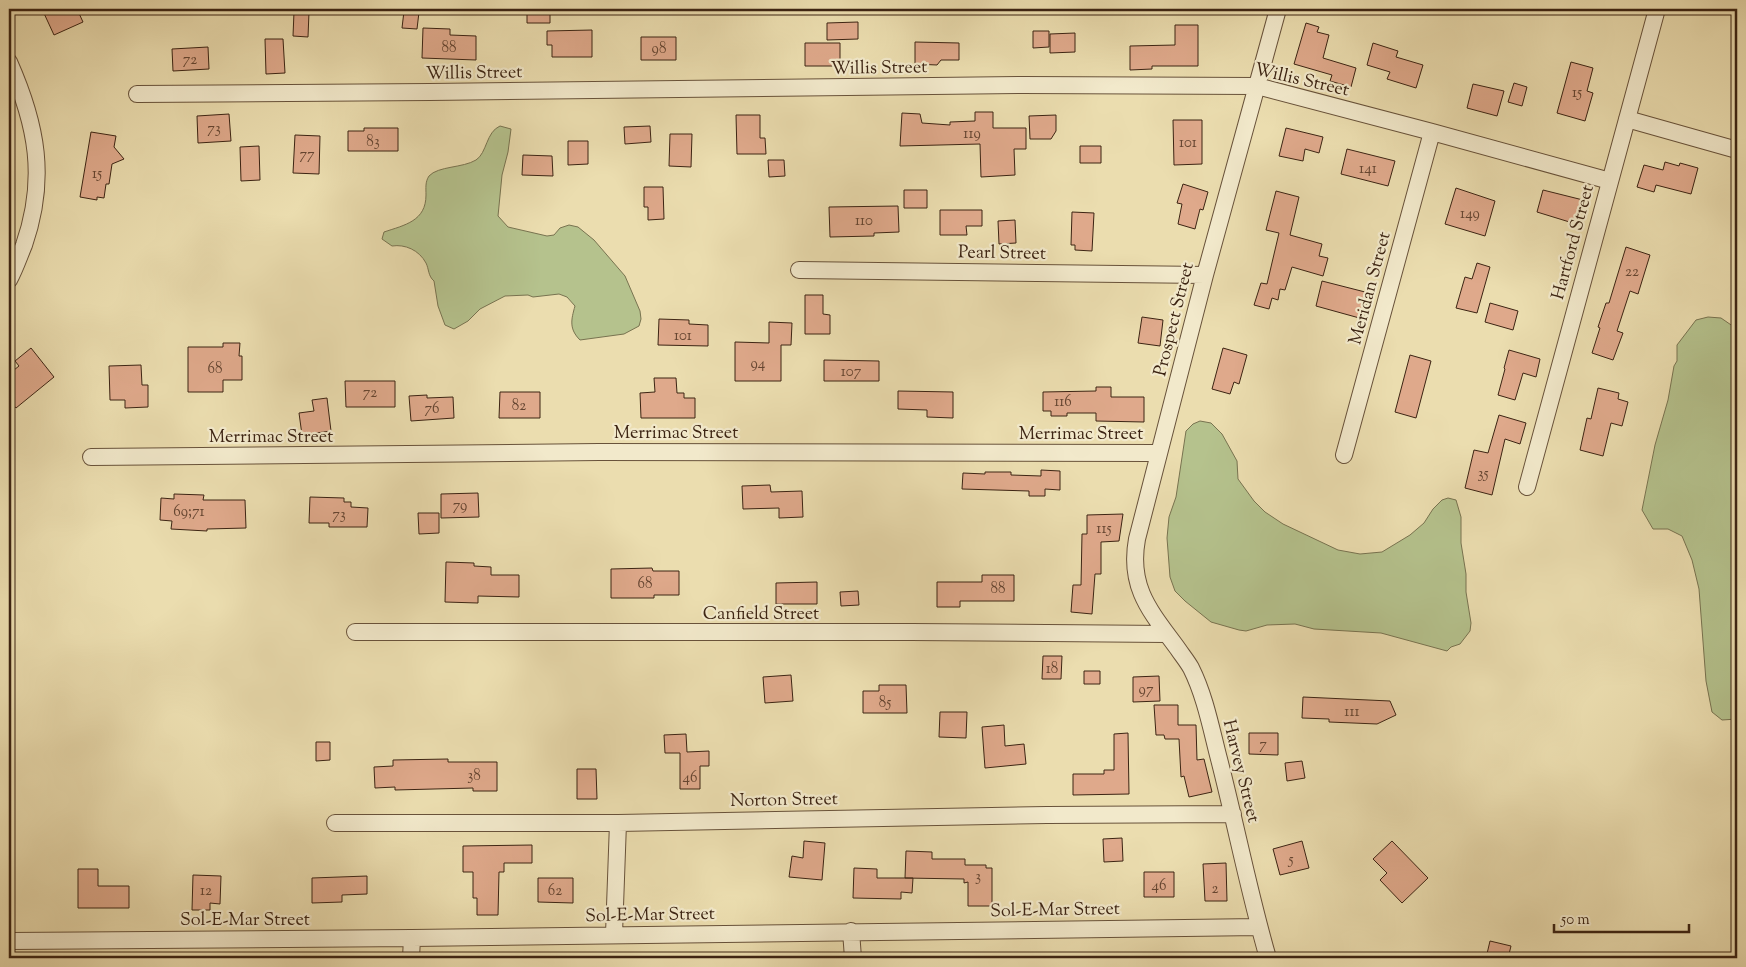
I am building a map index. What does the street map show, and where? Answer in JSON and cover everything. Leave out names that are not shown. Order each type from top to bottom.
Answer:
[{"type":"street","name":"Prospect Street","points":[[1167,634],[1142,595],[1134,563],[1137,539],[1205,275],[1278,9]]},
{"type":"street","name":"Hartford Street","points":[[1527,487],[1657,9]]},
{"type":"street","points":[[9,62],[24,96],[32,125],[37,158],[36,195],[28,233],[14,272],[9,280]]},
{"type":"street","name":"Willis Street","points":[[137,94],[1003,85],[1257,86],[1610,181]]},
{"type":"street","points":[[1627,119],[1737,150]]},
{"type":"street","name":"Meridan Street","points":[[1344,455],[1432,132]]},
{"type":"street","name":"Pearl Street","points":[[799,270],[1205,275]]},
{"type":"street","name":"Merrimac Street","points":[[90,457],[600,452],[1160,453]]},
{"type":"street","name":"Canfield Street","points":[[355,632],[1167,634]]},
{"type":"street","name":"Harvey Street","points":[[1167,634],[1190,666],[1197,681],[1233,814],[1259,926]]},
{"type":"street","name":"Norton Street","points":[[335,823],[618,823],[1047,815],[1233,814]]},
{"type":"street","points":[[614,934],[618,823]]},
{"type":"street","points":[[1259,926],[1268,958]]},
{"type":"street","name":"Sol-E-Mar Street","points":[[9,941],[412,938],[1259,926]]},
{"type":"street","points":[[851,931],[853,958]]},
{"type":"street","points":[[411,958],[412,938]]},
{"type":"green space","points":[[500,126],[511,129],[502,175],[498,216],[508,227],[547,236],[554,235],[560,228],[569,225],[578,227],[594,240],[625,276],[640,311],[641,319],[639,326],[624,334],[580,340],[574,332],[572,324],[575,306],[567,297],[559,294],[533,297],[528,295],[505,296],[480,309],[468,321],[454,329],[445,325],[438,306],[434,281],[423,258],[416,251],[402,246],[392,246],[382,239],[384,232],[413,221],[422,211],[425,204],[426,183],[429,176],[438,170],[471,163],[476,160],[480,157],[492,133]]},
{"type":"green space","points":[[1708,317],[1721,318],[1737,329],[1737,719],[1722,720],[1712,712],[1706,681],[1699,589],[1692,560],[1682,536],[1668,529],[1653,529],[1642,510],[1655,445],[1668,400],[1674,366],[1677,361],[1677,345],[1696,320]]},
{"type":"green space","points":[[1200,421],[1211,423],[1222,434],[1237,461],[1238,479],[1254,501],[1265,512],[1283,524],[1338,550],[1360,554],[1382,552],[1410,535],[1424,523],[1433,509],[1442,500],[1448,498],[1456,500],[1461,517],[1461,543],[1471,623],[1470,631],[1460,644],[1451,647],[1447,651],[1381,633],[1314,629],[1295,624],[1267,625],[1246,631],[1239,630],[1211,622],[1185,601],[1175,591],[1170,577],[1167,538],[1169,517],[1176,497],[1186,431],[1193,424]]},
{"type":"building","points":[[42,9],[77,9],[83,22],[54,35]]},
{"type":"building","points":[[527,9],[550,9],[550,23],[527,23]]},
{"type":"building","points":[[404,11],[419,12],[417,29],[402,28]]},
{"type":"building","points":[[294,12],[309,12],[308,37],[293,36]]},
{"type":"building","points":[[858,22],[858,39],[827,40],[827,23]]},
{"type":"building","points":[[1306,23],[1319,27],[1317,32],[1329,35],[1323,58],[1356,68],[1351,87],[1330,81],[1332,75],[1294,64]]},
{"type":"building","points":[[1175,25],[1198,25],[1198,66],[1152,66],[1152,69],[1130,70],[1130,46],[1175,45]]},
{"type":"building","points":[[423,28],[450,29],[450,35],[476,36],[476,60],[422,58]]},
{"type":"building","points":[[592,30],[592,57],[552,57],[552,45],[547,45],[547,31]]},
{"type":"building","points":[[1033,31],[1049,31],[1049,47],[1033,48]]},
{"type":"building","points":[[1075,33],[1075,52],[1050,53],[1050,34]]},
{"type":"building","points":[[641,37],[676,37],[676,60],[641,60]]},
{"type":"building","points":[[265,39],[283,39],[285,73],[266,74]]},
{"type":"building","points":[[915,42],[959,43],[959,60],[941,60],[937,65],[915,64]]},
{"type":"building","points":[[805,43],[840,43],[840,66],[805,66]]},
{"type":"building","points":[[1373,43],[1398,51],[1396,57],[1423,65],[1416,88],[1387,79],[1390,72],[1367,65]]},
{"type":"building","points":[[208,47],[209,69],[173,71],[172,49]]},
{"type":"building","points":[[1571,62],[1593,68],[1587,91],[1593,93],[1585,121],[1557,113]]},
{"type":"building","points":[[1514,83],[1527,87],[1522,106],[1508,102]]},
{"type":"building","points":[[1473,84],[1504,91],[1497,116],[1467,108]]},
{"type":"building","points":[[975,112],[993,112],[993,128],[1026,128],[1026,149],[1014,149],[1015,175],[981,177],[980,144],[900,146],[902,113],[920,114],[922,123],[950,125],[950,122],[975,121]]},
{"type":"building","points":[[229,114],[231,141],[198,143],[197,116]]},
{"type":"building","points":[[736,115],[760,115],[760,138],[765,138],[766,154],[737,154]]},
{"type":"building","points":[[1056,115],[1056,131],[1051,139],[1030,139],[1029,116]]},
{"type":"building","points":[[1173,120],[1202,120],[1202,164],[1174,165]]},
{"type":"building","points":[[650,126],[651,142],[625,144],[624,127]]},
{"type":"building","points":[[364,128],[398,128],[398,151],[348,151],[348,131],[364,131]]},
{"type":"building","points":[[1286,128],[1323,137],[1319,153],[1305,149],[1303,161],[1279,156]]},
{"type":"building","points":[[91,132],[116,136],[114,147],[124,159],[112,164],[109,184],[106,184],[104,198],[97,197],[97,200],[80,197]]},
{"type":"building","points":[[670,134],[692,134],[691,167],[669,166]]},
{"type":"building","points":[[295,135],[320,136],[319,174],[293,173]]},
{"type":"building","points":[[568,141],[588,141],[588,164],[568,165]]},
{"type":"building","points":[[259,146],[260,180],[241,181],[240,147]]},
{"type":"building","points":[[1080,146],[1101,146],[1101,163],[1080,163]]},
{"type":"building","points":[[1347,149],[1395,161],[1388,186],[1341,174]]},
{"type":"building","points":[[523,155],[552,156],[553,176],[522,175]]},
{"type":"building","points":[[768,160],[784,160],[785,176],[769,177]]},
{"type":"building","points":[[1665,162],[1679,166],[1680,163],[1698,168],[1691,194],[1656,185],[1654,192],[1637,187],[1644,165],[1663,170]]},
{"type":"building","points":[[1183,184],[1208,192],[1203,210],[1200,209],[1195,229],[1178,224],[1182,204],[1177,203]]},
{"type":"building","points":[[644,187],[663,187],[664,219],[648,220],[648,207],[644,207]]},
{"type":"building","points":[[1456,188],[1495,201],[1485,236],[1445,224]]},
{"type":"building","points":[[904,190],[927,190],[927,208],[904,208]]},
{"type":"building","points":[[1543,190],[1583,200],[1576,224],[1537,212]]},
{"type":"building","points":[[1276,191],[1299,197],[1290,235],[1322,244],[1319,256],[1328,258],[1323,276],[1292,267],[1285,290],[1280,289],[1278,300],[1272,298],[1269,309],[1254,305],[1261,283],[1267,284],[1279,233],[1266,230]]},
{"type":"building","points":[[898,206],[899,232],[874,233],[874,236],[830,237],[829,207]]},
{"type":"building","points":[[940,210],[982,210],[982,226],[966,226],[967,235],[940,235]]},
{"type":"building","points":[[1072,212],[1094,213],[1092,251],[1075,250],[1075,245],[1071,245]]},
{"type":"building","points":[[1015,220],[1016,243],[999,244],[998,221]]},
{"type":"building","points":[[1626,247],[1650,255],[1638,294],[1630,291],[1617,331],[1623,333],[1613,360],[1592,353],[1600,328],[1598,327],[1606,303],[1609,303]]},
{"type":"building","points":[[1477,263],[1490,267],[1477,313],[1456,308],[1465,277],[1472,279]]},
{"type":"building","points":[[1322,281],[1369,293],[1363,319],[1316,306]]},
{"type":"building","points":[[805,295],[823,295],[823,314],[830,315],[830,334],[805,334]]},
{"type":"building","points":[[1490,303],[1518,311],[1513,330],[1485,322]]},
{"type":"building","points":[[1142,317],[1163,320],[1160,346],[1138,343]]},
{"type":"building","points":[[659,319],[689,320],[689,324],[708,325],[708,346],[658,345]]},
{"type":"building","points":[[769,322],[792,323],[791,345],[781,345],[781,381],[735,381],[735,342],[769,343]]},
{"type":"building","points":[[223,343],[240,343],[239,356],[242,356],[242,380],[223,380],[223,392],[188,392],[188,347],[223,347]]},
{"type":"building","points":[[31,348],[54,377],[16,408],[9,400],[9,374],[19,366],[15,361]]},
{"type":"building","points":[[1223,348],[1247,355],[1239,384],[1234,382],[1230,394],[1212,389]]},
{"type":"building","points":[[1509,350],[1540,359],[1536,377],[1523,373],[1515,400],[1498,395]]},
{"type":"building","points":[[1410,355],[1431,361],[1416,418],[1395,412]]},
{"type":"building","points":[[824,360],[879,361],[879,381],[824,381]]},
{"type":"building","points":[[141,365],[142,385],[148,385],[148,407],[125,408],[125,400],[110,400],[109,366]]},
{"type":"building","points":[[654,378],[676,378],[677,393],[684,393],[684,398],[695,398],[695,418],[641,418],[640,393],[655,392]]},
{"type":"building","points":[[345,381],[395,381],[395,407],[346,407]]},
{"type":"building","points":[[1096,387],[1111,387],[1111,397],[1144,397],[1144,422],[1096,421],[1096,413],[1067,413],[1067,416],[1051,416],[1051,411],[1043,411],[1043,392],[1096,391]]},
{"type":"building","points":[[1598,388],[1619,393],[1618,399],[1628,402],[1622,426],[1611,423],[1603,456],[1580,450],[1587,418],[1591,419]]},
{"type":"building","points":[[898,391],[953,392],[953,418],[927,417],[927,410],[898,409]]},
{"type":"building","points":[[500,392],[540,392],[540,418],[499,418]]},
{"type":"building","points":[[427,395],[427,398],[453,397],[454,418],[411,421],[409,396]]},
{"type":"building","points":[[327,398],[331,431],[302,435],[299,413],[314,411],[312,400]]},
{"type":"building","points":[[1499,415],[1526,423],[1520,444],[1505,439],[1492,495],[1465,488],[1474,450],[1488,453]]},
{"type":"building","points":[[1041,470],[1060,471],[1060,490],[1045,489],[1045,496],[1029,496],[1029,491],[962,489],[963,473],[1011,472],[1011,475],[1041,476]]},
{"type":"building","points":[[770,485],[771,492],[802,491],[803,517],[779,518],[779,508],[743,509],[742,486]]},
{"type":"building","points":[[478,493],[479,517],[441,518],[441,494]]},
{"type":"building","points":[[174,494],[204,495],[203,500],[245,500],[246,528],[207,529],[207,531],[171,529],[172,521],[160,520],[161,498],[174,499]]},
{"type":"building","points":[[310,497],[344,498],[344,502],[351,502],[351,507],[368,508],[367,527],[329,527],[329,523],[309,523]]},
{"type":"building","points":[[418,513],[439,513],[439,533],[419,534]]},
{"type":"building","points":[[1123,514],[1119,541],[1101,542],[1101,574],[1095,574],[1092,614],[1071,612],[1073,585],[1081,585],[1082,534],[1087,534],[1087,515]]},
{"type":"building","points":[[446,562],[474,563],[474,566],[491,567],[491,575],[519,575],[519,597],[478,596],[478,603],[445,602]]},
{"type":"building","points":[[652,568],[653,571],[679,571],[679,595],[654,595],[654,598],[611,598],[611,569]]},
{"type":"building","points":[[982,575],[1014,575],[1014,601],[960,601],[960,607],[937,607],[937,582],[982,582]]},
{"type":"building","points":[[817,582],[817,604],[776,604],[776,583]]},
{"type":"building","points":[[858,591],[859,605],[841,606],[840,592]]},
{"type":"building","points":[[1043,656],[1062,656],[1061,679],[1042,679]]},
{"type":"building","points":[[1084,671],[1100,671],[1100,684],[1084,684]]},
{"type":"building","points":[[791,675],[793,701],[765,703],[763,677]]},
{"type":"building","points":[[1159,676],[1160,701],[1133,702],[1133,677]]},
{"type":"building","points":[[879,685],[906,685],[907,713],[863,713],[863,691],[879,691]]},
{"type":"building","points":[[1303,697],[1390,701],[1396,715],[1377,724],[1329,722],[1329,719],[1302,718]]},
{"type":"building","points":[[1154,705],[1178,705],[1178,725],[1196,725],[1197,760],[1204,759],[1212,792],[1189,797],[1184,776],[1181,777],[1179,739],[1165,739],[1164,735],[1156,735]]},
{"type":"building","points":[[940,712],[967,712],[966,738],[939,737]]},
{"type":"building","points":[[1004,725],[1005,746],[1024,744],[1026,764],[985,768],[982,727]]},
{"type":"building","points":[[1128,733],[1129,794],[1073,795],[1073,774],[1104,774],[1104,770],[1114,770],[1114,734]]},
{"type":"building","points":[[1249,733],[1278,733],[1278,755],[1249,754]]},
{"type":"building","points":[[686,734],[687,752],[709,751],[709,766],[700,766],[700,789],[680,789],[680,753],[665,753],[664,735]]},
{"type":"building","points":[[316,742],[330,742],[330,760],[316,761]]},
{"type":"building","points":[[448,759],[448,762],[497,762],[497,791],[473,791],[473,788],[395,790],[395,787],[375,788],[374,767],[393,766],[393,760]]},
{"type":"building","points":[[1302,761],[1305,778],[1287,781],[1285,763]]},
{"type":"building","points":[[577,769],[596,769],[597,799],[577,799]]},
{"type":"building","points":[[1122,838],[1123,861],[1104,862],[1103,839]]},
{"type":"building","points":[[804,841],[825,843],[822,880],[789,877],[792,856],[803,858]]},
{"type":"building","points":[[1302,841],[1309,868],[1280,875],[1273,849]]},
{"type":"building","points":[[1392,841],[1428,878],[1402,903],[1380,880],[1387,873],[1373,859]]},
{"type":"building","points":[[532,845],[532,863],[504,863],[504,872],[499,872],[498,915],[477,915],[477,898],[473,898],[473,872],[463,872],[463,846]]},
{"type":"building","points":[[906,851],[932,852],[932,859],[965,859],[965,865],[986,865],[986,868],[992,868],[992,906],[968,906],[968,882],[964,883],[964,879],[905,878]]},
{"type":"building","points":[[1226,863],[1227,901],[1205,901],[1203,864]]},
{"type":"building","points":[[854,868],[877,869],[877,878],[913,878],[912,893],[901,892],[901,899],[853,898]]},
{"type":"building","points":[[78,869],[98,869],[98,886],[129,886],[129,908],[78,908]]},
{"type":"building","points":[[1144,872],[1174,872],[1174,897],[1144,897]]},
{"type":"building","points":[[193,875],[221,876],[220,904],[210,903],[210,910],[192,910]]},
{"type":"building","points":[[367,876],[367,894],[342,895],[342,902],[312,903],[312,878]]},
{"type":"building","points":[[538,878],[573,878],[573,903],[538,902]]},
{"type":"building","points":[[1490,941],[1511,946],[1508,958],[1486,958]]}]
